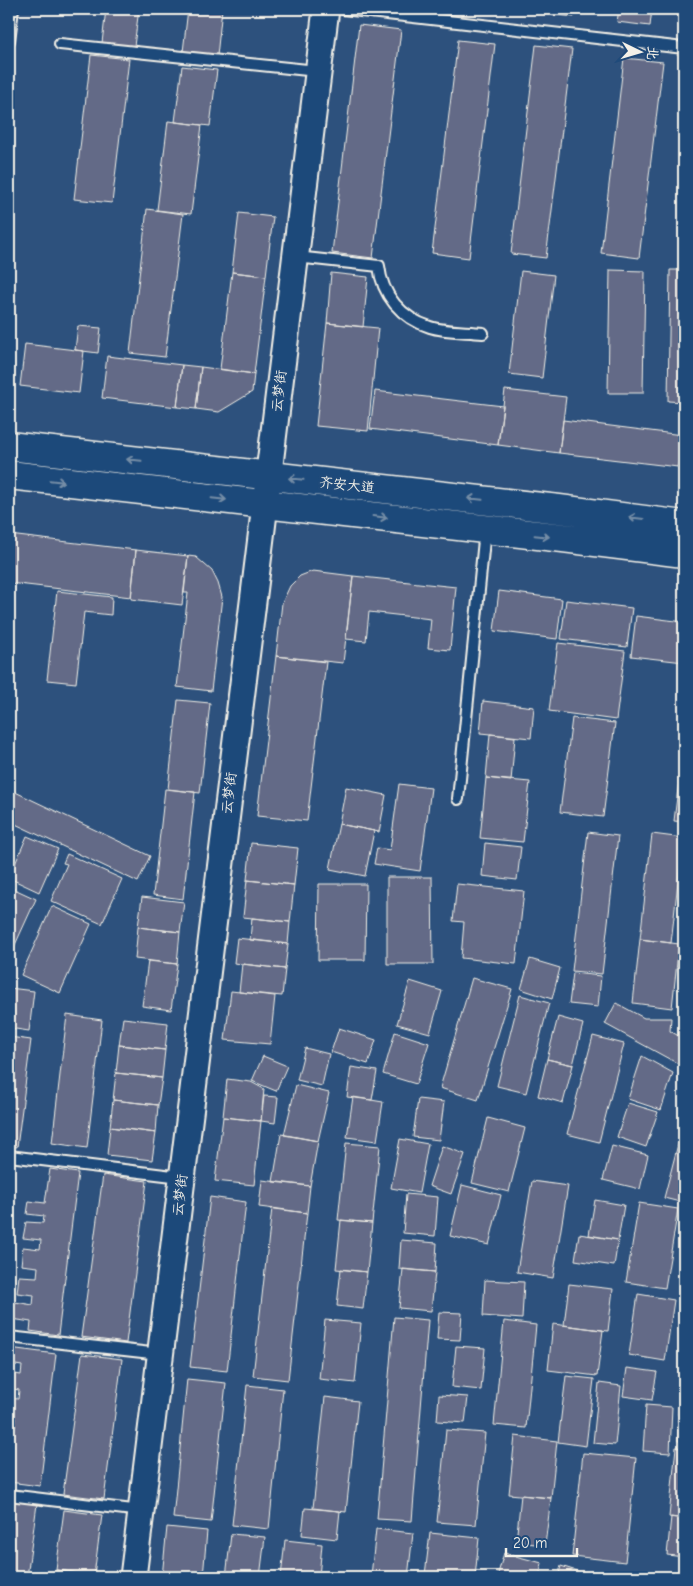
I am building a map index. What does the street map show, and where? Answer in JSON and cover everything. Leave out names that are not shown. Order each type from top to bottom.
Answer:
[{"type":"main road","name":"齐安大道","points":[[9,446],[684,524]]},
{"type":"main road","name":"齐安大道","points":[[9,475],[684,553]]},
{"type":"street","name":"云梦街","points":[[133,1577],[326,9]]},
{"type":"lane","points":[[9,41],[13,9]]},
{"type":"lane","points":[[343,9],[684,48]]},
{"type":"lane","points":[[60,44],[318,71]]},
{"type":"lane","points":[[296,256],[380,266],[380,277],[384,288],[389,298],[402,313],[430,327],[483,333]]},
{"type":"lane","points":[[458,799],[485,529]]},
{"type":"lane","points":[[9,1156],[182,1177]]},
{"type":"lane","points":[[9,1338],[160,1354]]},
{"type":"lane","points":[[9,1495],[141,1512]]},
{"type":"building","points":[[106,9],[139,9],[134,46],[102,43]]},
{"type":"building","points":[[188,9],[222,9],[217,56],[183,52]]},
{"type":"building","points":[[535,9],[575,9],[574,17],[535,12]]},
{"type":"building","points":[[619,9],[652,9],[650,26],[617,22]]},
{"type":"building","points":[[359,25],[401,30],[373,258],[332,253]]},
{"type":"building","points":[[458,40],[495,44],[469,258],[432,253]]},
{"type":"building","points":[[536,45],[572,49],[546,258],[511,254]]},
{"type":"building","points":[[91,55],[129,59],[112,203],[74,199]]},
{"type":"building","points":[[624,58],[663,62],[639,258],[601,253]]},
{"type":"building","points":[[182,66],[217,70],[210,126],[175,122]]},
{"type":"building","points":[[168,121],[202,125],[191,214],[157,210]]},
{"type":"building","points":[[147,209],[183,214],[165,357],[130,353]]},
{"type":"building","points":[[239,213],[273,217],[266,276],[232,272]]},
{"type":"building","points":[[610,270],[645,271],[643,393],[608,393]]},
{"type":"building","points":[[670,270],[684,270],[684,402],[668,401]]},
{"type":"building","points":[[521,271],[554,275],[542,378],[509,374]]},
{"type":"building","points":[[232,272],[266,276],[254,374],[220,369]]},
{"type":"building","points":[[331,273],[368,277],[363,327],[327,323]]},
{"type":"building","points":[[327,323],[378,328],[368,431],[316,426]]},
{"type":"building","points":[[78,326],[101,328],[98,353],[75,350]]},
{"type":"building","points":[[25,344],[84,351],[79,393],[20,386]]},
{"type":"building","points":[[107,356],[182,365],[177,407],[102,398]]},
{"type":"building","points":[[182,365],[201,367],[196,409],[177,407]]},
{"type":"building","points":[[201,367],[254,374],[252,392],[219,412],[196,409]]},
{"type":"building","points":[[505,390],[566,397],[559,453],[498,445]]},
{"type":"building","points":[[375,391],[503,406],[498,445],[370,429]]},
{"type":"building","points":[[563,420],[682,435],[678,467],[559,453]]},
{"type":"building","points":[[681,443],[684,443],[684,468],[678,467]]},
{"type":"building","points":[[9,535],[136,550],[131,597],[9,583]]},
{"type":"building","points":[[136,550],[188,556],[182,605],[131,599]]},
{"type":"building","points":[[188,556],[196,557],[212,571],[222,597],[211,691],[177,687],[188,593],[184,593]]},
{"type":"building","points":[[313,571],[353,576],[343,663],[276,656],[282,603],[290,586],[300,576]]},
{"type":"building","points":[[353,576],[456,587],[450,650],[428,648],[431,619],[369,612],[366,641],[346,639]]},
{"type":"building","points":[[57,591],[112,597],[111,615],[84,612],[76,683],[47,680]]},
{"type":"building","points":[[499,591],[562,599],[557,639],[494,631]]},
{"type":"building","points":[[566,600],[632,608],[627,647],[561,639]]},
{"type":"building","points":[[636,616],[684,622],[684,662],[631,656]]},
{"type":"building","points":[[558,643],[625,651],[616,720],[549,711]]},
{"type":"building","points":[[276,656],[326,662],[307,821],[257,816]]},
{"type":"building","points":[[178,700],[210,703],[200,793],[168,789]]},
{"type":"building","points":[[483,701],[534,707],[531,738],[480,733]]},
{"type":"building","points":[[572,718],[615,723],[603,817],[560,812]]},
{"type":"building","points":[[490,734],[515,737],[511,781],[486,778]]},
{"type":"building","points":[[684,740],[684,822],[674,821]]},
{"type":"building","points":[[486,778],[530,782],[523,842],[480,838]]},
{"type":"building","points":[[399,784],[431,788],[420,871],[374,864],[377,848],[390,850]]},
{"type":"building","points":[[346,787],[386,795],[379,832],[339,824]]},
{"type":"building","points":[[9,789],[150,856],[138,882],[9,821]]},
{"type":"building","points":[[165,789],[195,792],[183,899],[153,895]]},
{"type":"building","points":[[339,824],[374,831],[365,876],[330,869]]},
{"type":"building","points":[[588,832],[618,836],[602,974],[572,971]]},
{"type":"building","points":[[652,834],[683,838],[671,943],[640,939]]},
{"type":"building","points":[[27,836],[58,849],[39,892],[9,878]]},
{"type":"building","points":[[251,843],[298,848],[294,885],[247,880]]},
{"type":"building","points":[[485,843],[521,847],[517,880],[482,876]]},
{"type":"building","points":[[67,854],[122,879],[102,924],[51,901],[67,864],[63,863]]},
{"type":"building","points":[[387,877],[432,877],[433,964],[387,964]]},
{"type":"building","points":[[247,880],[294,885],[290,922],[243,917]]},
{"type":"building","points":[[319,884],[366,884],[365,960],[318,960]]},
{"type":"building","points":[[457,884],[524,891],[516,964],[461,958],[464,922],[453,921]]},
{"type":"building","points":[[10,887],[36,899],[9,958],[9,889]]},
{"type":"building","points":[[142,897],[184,902],[180,932],[138,927]]},
{"type":"building","points":[[52,906],[91,924],[60,993],[21,975]]},
{"type":"building","points":[[252,918],[290,922],[288,944],[250,940]]},
{"type":"building","points":[[138,927],[180,932],[177,964],[135,959]]},
{"type":"building","points":[[237,938],[288,944],[285,969],[234,963]]},
{"type":"building","points":[[640,939],[679,944],[672,1008],[633,1003]]},
{"type":"building","points":[[530,959],[560,968],[552,999],[521,989]]},
{"type":"building","points":[[148,961],[177,964],[171,1010],[142,1006]]},
{"type":"building","points":[[242,964],[285,969],[282,996],[239,992]]},
{"type":"building","points":[[573,973],[601,976],[598,1007],[569,1004]]},
{"type":"building","points":[[472,978],[512,989],[478,1100],[440,1088]]},
{"type":"building","points":[[410,981],[442,991],[430,1033],[397,1024]]},
{"type":"building","points":[[9,988],[34,991],[29,1031],[9,1028]]},
{"type":"building","points":[[231,991],[275,996],[270,1044],[225,1040]]},
{"type":"building","points":[[520,995],[549,1003],[526,1093],[497,1086]]},
{"type":"building","points":[[616,1003],[644,1018],[671,1018],[670,1031],[684,1039],[684,1067],[605,1024]]},
{"type":"building","points":[[67,1015],[102,1020],[87,1148],[52,1143]]},
{"type":"building","points":[[558,1017],[583,1024],[573,1065],[547,1059]]},
{"type":"building","points":[[123,1018],[168,1023],[165,1050],[119,1045]]},
{"type":"building","points":[[339,1028],[376,1040],[368,1064],[331,1052]]},
{"type":"building","points":[[395,1032],[429,1043],[416,1084],[383,1074]]},
{"type":"building","points":[[593,1036],[624,1044],[599,1142],[567,1134]]},
{"type":"building","points":[[9,1037],[31,1040],[17,1147],[9,1146]]},
{"type":"building","points":[[119,1045],[165,1050],[162,1078],[116,1073]]},
{"type":"building","points":[[305,1048],[329,1054],[322,1086],[297,1080]]},
{"type":"building","points":[[263,1056],[287,1066],[276,1091],[252,1081]]},
{"type":"building","points":[[642,1056],[673,1073],[661,1110],[628,1099]]},
{"type":"building","points":[[547,1059],[573,1065],[563,1103],[538,1096]]},
{"type":"building","points":[[351,1067],[377,1071],[372,1100],[347,1097]]},
{"type":"building","points":[[116,1073],[162,1078],[158,1105],[113,1100]]},
{"type":"building","points":[[227,1079],[251,1082],[264,1089],[261,1121],[223,1117]]},
{"type":"building","points":[[296,1085],[329,1093],[318,1141],[284,1135]]},
{"type":"building","points":[[264,1096],[278,1097],[275,1123],[261,1121]]},
{"type":"building","points":[[353,1097],[383,1102],[377,1141],[347,1137]]},
{"type":"building","points":[[418,1099],[444,1102],[439,1140],[413,1137]]},
{"type":"building","points":[[113,1100],[158,1105],[156,1133],[110,1127]]},
{"type":"building","points":[[628,1103],[658,1112],[646,1147],[617,1137]]},
{"type":"building","points":[[223,1117],[261,1121],[254,1185],[215,1181]]},
{"type":"building","points":[[488,1118],[525,1128],[509,1192],[472,1183]]},
{"type":"building","points":[[684,1125],[684,1203],[664,1198]]},
{"type":"building","points":[[110,1127],[156,1133],[152,1160],[107,1155]]},
{"type":"building","points":[[281,1134],[318,1141],[310,1186],[273,1182]]},
{"type":"building","points":[[400,1139],[428,1144],[419,1193],[391,1188]]},
{"type":"building","points":[[346,1143],[380,1146],[372,1223],[338,1220]]},
{"type":"building","points":[[442,1146],[465,1154],[451,1194],[429,1186]]},
{"type":"building","points":[[612,1146],[648,1155],[640,1189],[603,1180]]},
{"type":"building","points":[[9,1164],[12,1164],[9,1190]]},
{"type":"building","points":[[50,1169],[78,1173],[58,1335],[30,1331],[31,1322],[12,1319],[15,1302],[33,1305],[34,1295],[17,1293],[19,1276],[37,1277],[38,1267],[21,1265],[23,1247],[40,1249],[41,1240],[23,1238],[26,1222],[43,1223],[44,1216],[27,1214],[29,1201],[45,1203]]},
{"type":"building","points":[[103,1175],[147,1181],[126,1343],[81,1337]]},
{"type":"building","points":[[262,1180],[310,1186],[307,1213],[259,1207]]},
{"type":"building","points":[[532,1181],[568,1186],[553,1278],[517,1272]]},
{"type":"building","points":[[462,1185],[501,1195],[489,1245],[450,1236]]},
{"type":"building","points":[[406,1194],[438,1197],[435,1236],[403,1233]]},
{"type":"building","points":[[210,1197],[246,1202],[227,1371],[190,1367]]},
{"type":"building","points":[[595,1200],[624,1205],[618,1240],[589,1235]]},
{"type":"building","points":[[639,1203],[678,1209],[665,1288],[626,1282]]},
{"type":"building","points":[[272,1208],[307,1213],[288,1380],[253,1376]]},
{"type":"building","points":[[341,1220],[372,1223],[367,1272],[336,1269]]},
{"type":"building","points":[[579,1234],[618,1240],[614,1266],[575,1260]]},
{"type":"building","points":[[401,1240],[437,1243],[435,1272],[399,1269]]},
{"type":"building","points":[[341,1269],[367,1272],[363,1309],[337,1306]]},
{"type":"building","points":[[403,1269],[435,1272],[431,1311],[399,1308]]},
{"type":"building","points":[[485,1280],[524,1282],[522,1319],[483,1316]]},
{"type":"building","points":[[569,1284],[613,1289],[608,1331],[564,1325]]},
{"type":"building","points":[[638,1294],[674,1300],[665,1361],[629,1355]]},
{"type":"building","points":[[439,1312],[462,1313],[460,1340],[437,1339]]},
{"type":"building","points":[[394,1317],[428,1320],[412,1521],[377,1519]]},
{"type":"building","points":[[325,1320],[361,1323],[355,1383],[319,1379]]},
{"type":"building","points":[[504,1321],[536,1325],[526,1428],[494,1425]]},
{"type":"building","points":[[553,1324],[603,1330],[597,1376],[548,1370]]},
{"type":"building","points":[[456,1346],[485,1348],[481,1390],[452,1387]]},
{"type":"building","points":[[9,1348],[56,1354],[40,1486],[9,1482],[9,1456],[11,1456],[13,1444],[9,1444],[9,1426],[15,1427],[16,1418],[9,1417],[9,1398],[18,1399],[19,1390],[9,1388],[9,1373],[21,1375],[22,1366],[9,1364]]},
{"type":"building","points":[[82,1354],[122,1359],[104,1499],[63,1494]]},
{"type":"building","points":[[627,1368],[657,1372],[652,1400],[623,1396]]},
{"type":"building","points":[[680,1371],[684,1371],[684,1415],[678,1415]]},
{"type":"building","points":[[566,1376],[594,1379],[586,1446],[558,1442]]},
{"type":"building","points":[[187,1379],[226,1383],[211,1522],[173,1518]]},
{"type":"building","points":[[599,1383],[621,1386],[615,1445],[593,1443]]},
{"type":"building","points":[[247,1385],[283,1389],[269,1529],[232,1525]]},
{"type":"building","points":[[439,1395],[468,1397],[465,1423],[437,1421]]},
{"type":"building","points":[[325,1397],[358,1401],[346,1512],[313,1508]]},
{"type":"building","points":[[646,1405],[672,1407],[670,1453],[643,1451]]},
{"type":"building","points":[[679,1415],[684,1415],[684,1441],[678,1441]]},
{"type":"building","points":[[446,1430],[485,1433],[476,1525],[437,1522]]},
{"type":"building","points":[[515,1436],[557,1441],[551,1498],[509,1494]]},
{"type":"building","points":[[676,1447],[684,1448],[684,1519],[669,1517]]},
{"type":"building","points":[[583,1453],[636,1458],[625,1562],[572,1556]]},
{"type":"building","points":[[521,1495],[551,1498],[545,1545],[516,1542]]},
{"type":"building","points":[[9,1501],[37,1504],[27,1577],[9,1577]]},
{"type":"building","points":[[305,1508],[340,1511],[337,1539],[302,1535]]},
{"type":"building","points":[[64,1510],[102,1515],[94,1575],[56,1570]]},
{"type":"building","points":[[671,1517],[684,1519],[684,1557],[667,1555]]},
{"type":"building","points":[[167,1527],[207,1531],[203,1577],[162,1577]]},
{"type":"building","points":[[376,1529],[413,1533],[408,1577],[371,1576]]},
{"type":"building","points":[[430,1533],[479,1538],[475,1577],[425,1575]]},
{"type":"building","points":[[231,1534],[265,1537],[260,1577],[226,1577]]},
{"type":"building","points":[[285,1540],[322,1544],[319,1577],[281,1577]]},
{"type":"building","points":[[504,1553],[542,1563],[539,1577],[497,1577]]},
{"type":"building","points":[[561,1566],[595,1577],[558,1577]]},
{"type":"building","points":[[56,1570],[88,1574],[88,1577],[55,1577]]}]
